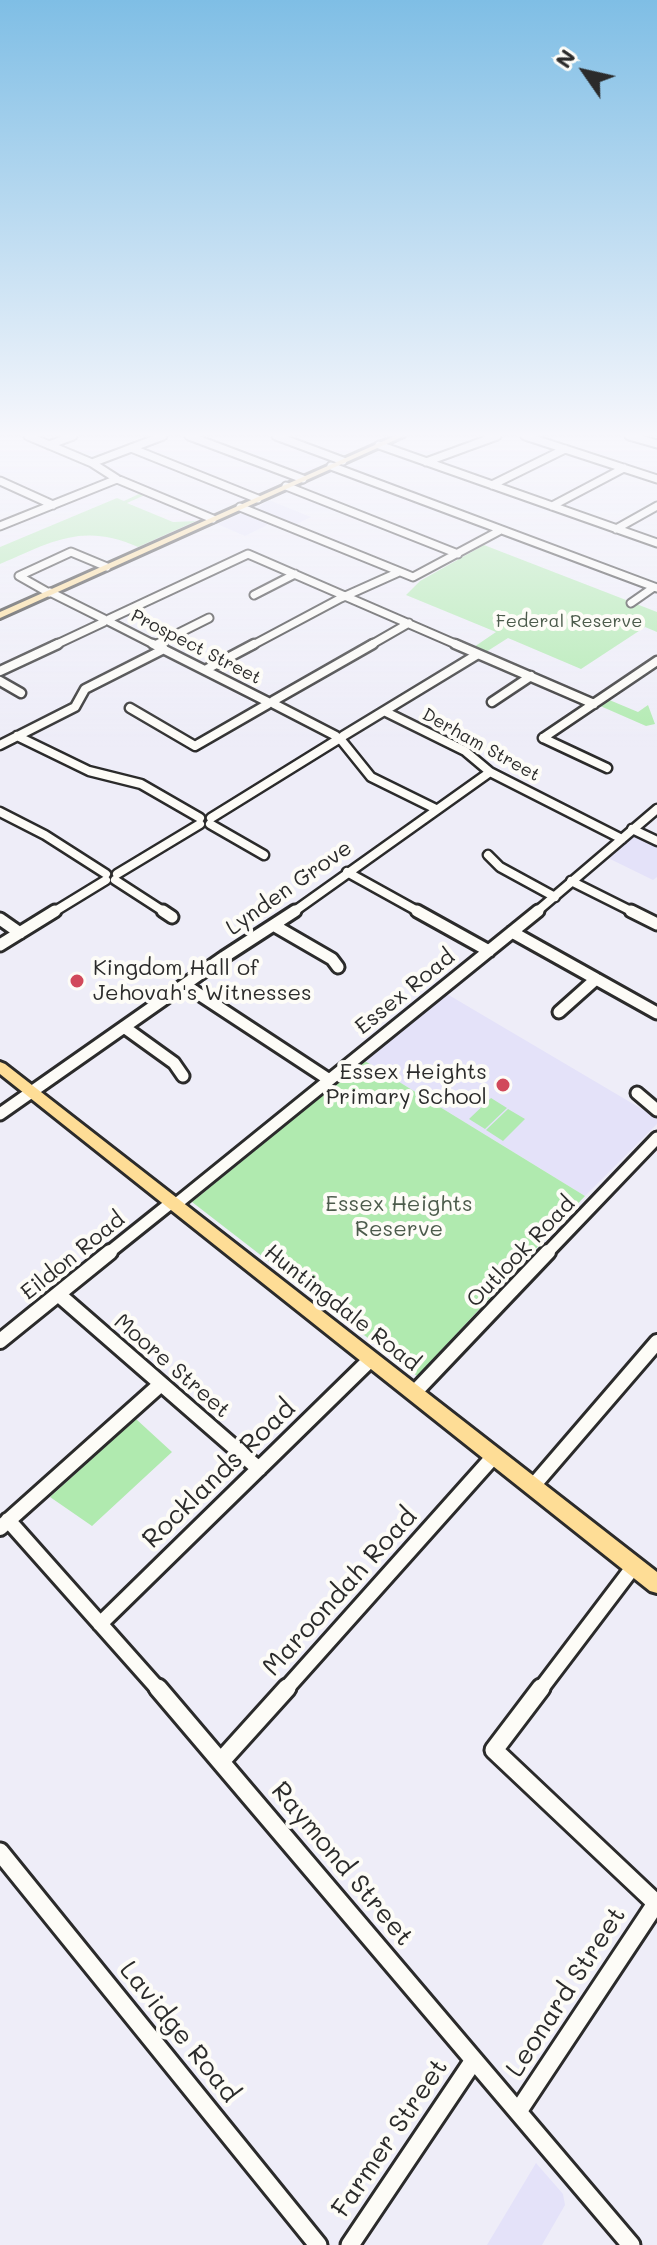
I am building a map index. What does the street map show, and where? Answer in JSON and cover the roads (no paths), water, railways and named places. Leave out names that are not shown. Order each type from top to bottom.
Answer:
[{"type":"main road","points":[[0,615],[165,541]]},
{"type":"main road","name":"Huntingdale Road","points":[[0,1067],[657,1584]]},
{"type":"street","points":[[323,541],[417,577],[482,541]]},
{"type":"street","points":[[425,541],[458,554]]},
{"type":"street","points":[[526,541],[656,587]]},
{"type":"street","name":"Prospect Street","points":[[107,567],[71,552],[19,576],[339,738],[371,777],[436,809]]},
{"type":"street","points":[[0,671],[248,554],[594,704]]},
{"type":"street","points":[[205,670],[346,596],[399,572]]},
{"type":"street","points":[[254,595],[295,574]]},
{"type":"street","points":[[631,603],[656,587]]},
{"type":"street","points":[[155,645],[209,618]]},
{"type":"street","points":[[130,708],[195,746],[409,623]]},
{"type":"street","points":[[0,745],[75,707],[85,689],[164,649]]},
{"type":"street","points":[[0,945],[478,654]]},
{"type":"street","points":[[607,768],[543,738],[657,661]]},
{"type":"street","points":[[647,667],[657,672]]},
{"type":"street","points":[[492,702],[531,676]]},
{"type":"street","points":[[0,681],[21,693]]},
{"type":"street","name":"Derham Street","points":[[386,712],[465,751],[490,772],[604,827],[657,841]]},
{"type":"street","points":[[17,736],[89,771],[141,784],[264,855]]},
{"type":"street","name":"Lynden Grove","points":[[0,1114],[275,926],[490,772]]},
{"type":"street","name":"Essex Road","points":[[174,1203],[489,951],[657,809]]},
{"type":"street","points":[[0,812],[45,835],[172,917]]},
{"type":"street","points":[[488,855],[500,867],[555,897]]},
{"type":"street","points":[[347,872],[489,951]]},
{"type":"street","points":[[571,881],[657,924]]},
{"type":"street","points":[[0,919],[20,933]]},
{"type":"street","points":[[275,926],[332,959],[338,967]]},
{"type":"street","points":[[512,932],[657,1013]]},
{"type":"street","points":[[559,1012],[596,979]]},
{"type":"street","points":[[185,985],[328,1079]]},
{"type":"street","points":[[124,1027],[174,1063],[183,1076]]},
{"type":"street","points":[[637,1093],[657,1110]]},
{"type":"street","name":"Outlook Road","points":[[414,1393],[657,1138]]},
{"type":"street","name":"Eildon Road","points":[[0,1341],[174,1203]]},
{"type":"street","name":"Moore Street","points":[[58,1294],[259,1469]]},
{"type":"street","points":[[533,1486],[657,1342]]},
{"type":"street","name":"Rocklands Road","points":[[100,1624],[371,1359]]},
{"type":"street","points":[[4,1524],[161,1384]]},
{"type":"street","name":"Maroondah Road","points":[[222,1760],[494,1456]]},
{"type":"street","name":"Raymond Street","points":[[4,1524],[100,1624],[222,1760],[631,2245]]},
{"type":"street","points":[[634,1566],[494,1750],[657,1902]]},
{"type":"street","name":"Lavidge Road","points":[[0,1852],[318,2245]]},
{"type":"street","name":"Leonard Street","points":[[519,2110],[657,1902]]},
{"type":"street","name":"Farmer Street","points":[[350,2245],[474,2060]]},
{"type":"place","name":"Kingdom Hall of Jehovah's Witnesses","points":[[77,981]]},
{"type":"place","name":"Essex Heights Primary School","points":[[503,1085]]},
{"type":"park label","name":"Federal Reserve","points":[[569,621]]},
{"type":"park label","name":"Essex Heights Reserve","points":[[399,1216]]}]
